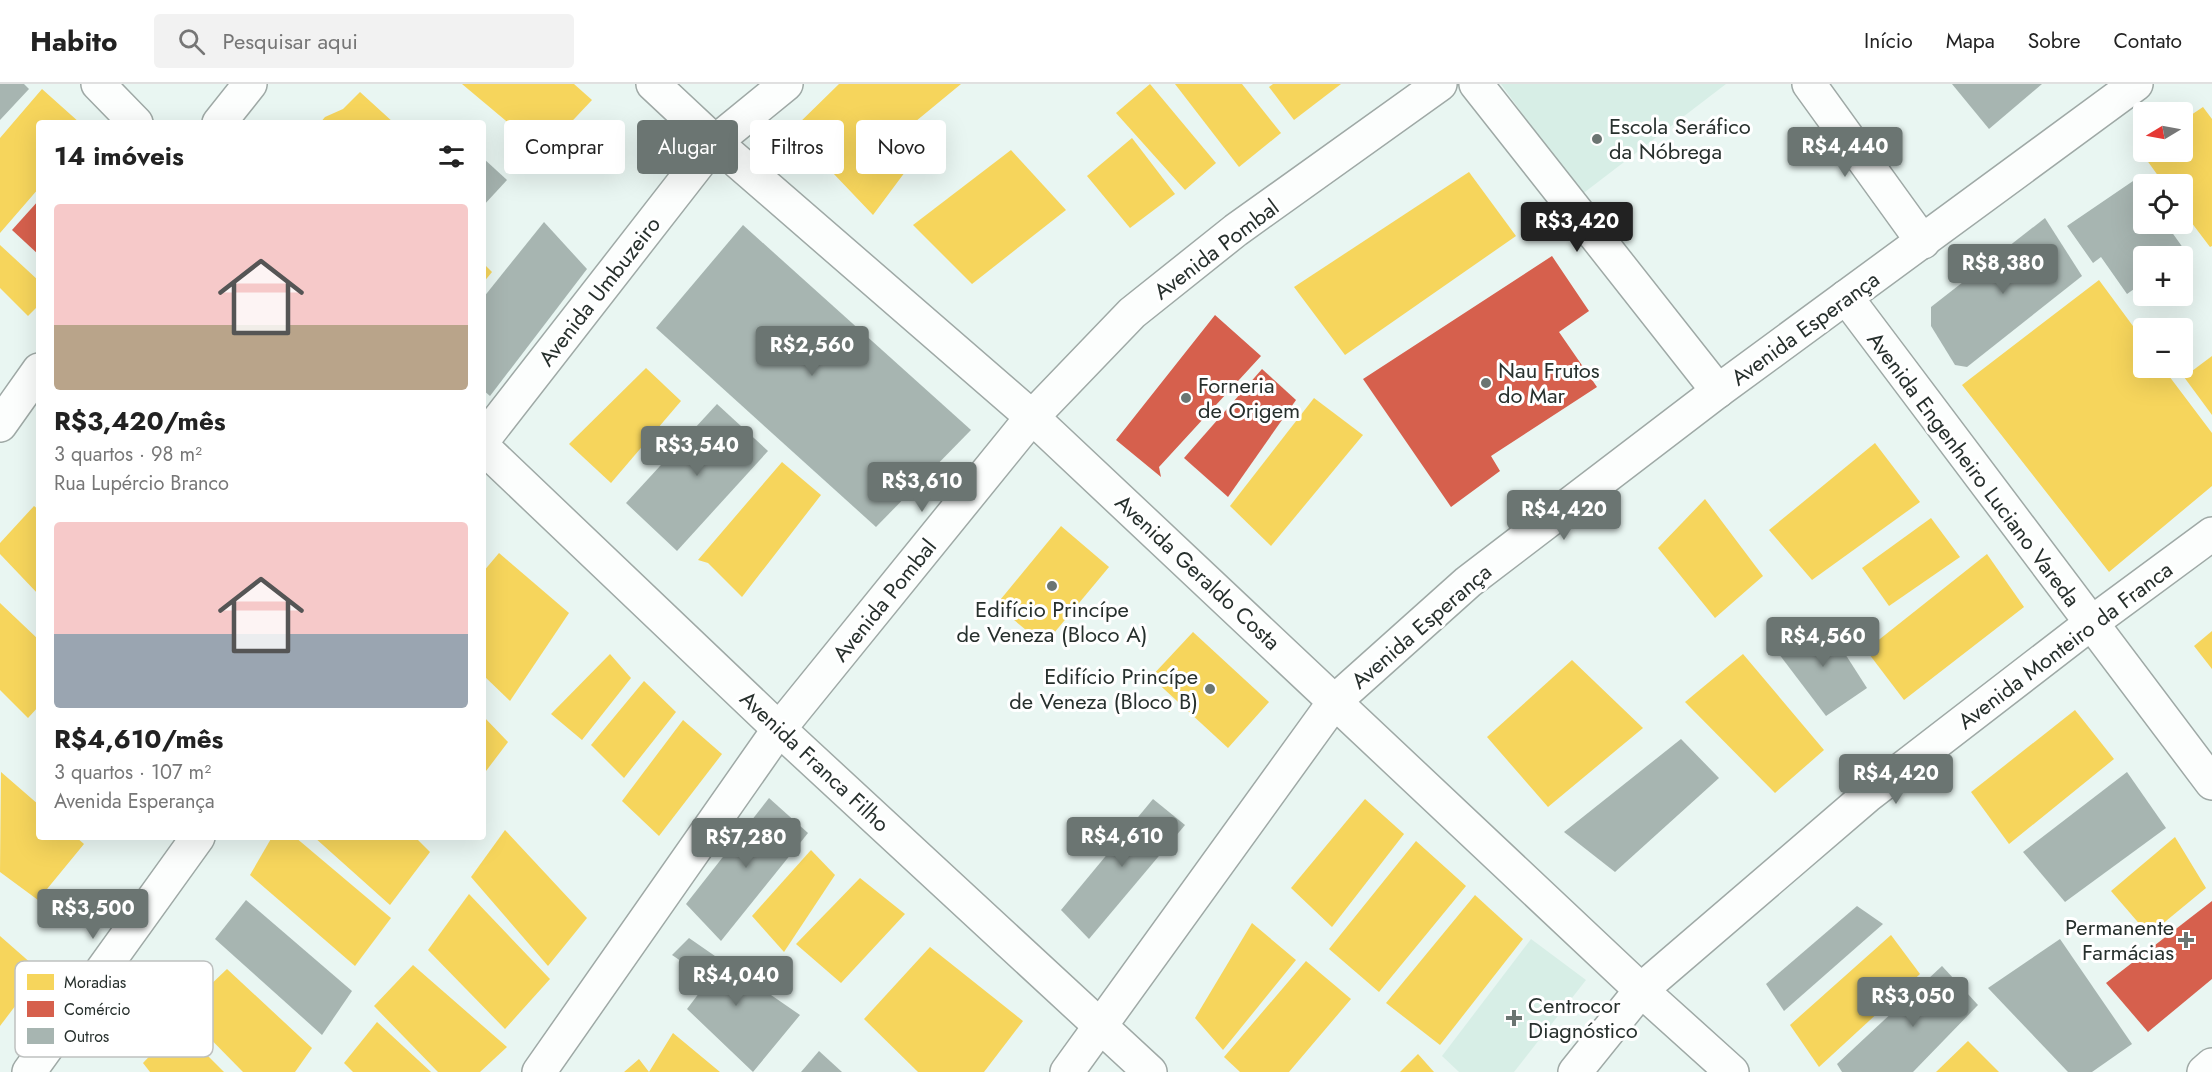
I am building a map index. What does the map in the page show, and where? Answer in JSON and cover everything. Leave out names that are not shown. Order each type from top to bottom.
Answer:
[{"type":"street","points":[[98,84],[133,120]]},
{"type":"street","points":[[221,120],[250,84]]},
{"type":"street","name":"Avenida Geraldo Costa","points":[[652,84],[691,120]]},
{"type":"street","name":"Avenida Umbuzeiro","points":[[738,123],[786,84]]},
{"type":"street","name":"Avenida Pombal","points":[[539,1072],[779,729],[1032,417],[1132,314],[1236,231],[1440,84]]},
{"type":"street","points":[[1476,84],[1718,391]]},
{"type":"street","points":[[1809,84],[1923,242]]},
{"type":"street","name":"Avenida Esperança","points":[[1067,1072],[1335,701],[1468,582],[1718,391],[2136,84]]},
{"type":"street","name":"Avenida Geraldo Costa","points":[[738,162],[1032,417],[1641,990],[1732,1072]]},
{"type":"street","name":"Avenida Umbuzeiro","points":[[486,436],[690,174]]},
{"type":"street","name":"Avenida Engenheiro Luciano Vareda","points":[[1846,297],[2090,624],[2212,783]]},
{"type":"street","points":[[0,425],[36,374]]},
{"type":"street","name":"Avenida Franca Filho","points":[[486,450],[779,729],[1150,1072]]},
{"type":"street","name":"Avenida Monteiro da Franca","points":[[1575,1072],[1641,990],[1867,796],[2090,624],[2212,534]]},
{"type":"street","points":[[109,961],[196,840]]},
{"type":"street","points":[[29,1072],[40,1057]]},
{"type":"street","points":[[2204,1072],[2212,1065]]},
{"type":"shaded area","name":"Escola Seráfico da Nóbrega","points":[[1501,84],[1726,84],[1581,195]]},
{"type":"shaded area","name":"Centrocor Diagnóstico","points":[[1531,939],[1586,980],[1514,1072],[1459,1072],[1442,1056]]},
{"type":"building: Moradias","points":[[462,84],[574,84],[592,100],[573,120],[505,120]]},
{"type":"building: Moradias","points":[[839,84],[961,84],[917,120],[856,120],[856,174],[904,174],[873,215],[834,174],[844,174],[844,120],[802,120]]},
{"type":"building: Moradias","points":[[1150,84],[1216,163],[1185,190],[1116,113]]},
{"type":"building: Moradias","points":[[1175,84],[1242,84],[1281,133],[1239,167]]},
{"type":"building: Moradias","points":[[1273,84],[1341,84],[1294,120],[1269,87]]},
{"type":"building: Moradias","points":[[42,89],[77,120],[36,120],[36,191],[0,233],[0,138]]},
{"type":"building: Moradias","points":[[360,92],[391,120],[322,120],[343,109]]},
{"type":"building: Moradias","points":[[2203,107],[2212,119],[2212,246],[2210,247],[2193,225],[2193,174],[2157,174],[2148,162],[2193,162],[2193,114]]},
{"type":"building: Moradias","points":[[1132,138],[1175,194],[1130,228],[1087,176]]},
{"type":"building: Moradias","points":[[1011,150],[1066,210],[972,284],[913,225]]},
{"type":"building: Moradias","points":[[1469,172],[1516,236],[1345,355],[1294,287]]},
{"type":"building: Moradias","points":[[0,245],[36,278],[36,308],[28,316],[0,288]]},
{"type":"building: Moradias","points":[[486,266],[492,272],[486,279]]},
{"type":"building: Moradias","points":[[2099,280],[2133,326],[2133,378],[2171,378],[2212,433],[2212,486],[2109,572],[1962,385]]},
{"type":"building: Moradias","points":[[2212,356],[2212,415],[2185,378],[2193,378],[2193,370]]},
{"type":"building: Moradias","points":[[646,368],[681,401],[611,483],[569,444]]},
{"type":"building: Moradias","points":[[1314,398],[1363,435],[1271,546],[1230,506]]},
{"type":"building: Moradias","points":[[1875,443],[1920,502],[1812,580],[1769,530]]},
{"type":"building: Moradias","points":[[782,462],[821,495],[742,597],[708,563],[698,560]]},
{"type":"building: Moradias","points":[[1705,499],[1763,576],[1715,618],[1658,548]]},
{"type":"building: Moradias","points":[[34,506],[36,508],[36,592],[0,554],[0,543]]},
{"type":"building: Moradias","points":[[1931,518],[1960,557],[1889,606],[1862,568]]},
{"type":"building: Moradias","name":"Edifício Princípe de Veneza (Bloco A)","points":[[1061,526],[1109,567],[1044,645],[996,605]]},
{"type":"building: Moradias","points":[[499,553],[569,613],[510,701],[486,678],[486,568]]},
{"type":"building: Moradias","points":[[1987,554],[2024,607],[1904,700],[1866,650]]},
{"type":"building: Moradias","points":[[0,603],[36,637],[36,709],[28,718],[0,690]]},
{"type":"building: Moradias","points":[[2212,631],[2212,669],[2194,646]]},
{"type":"building: Moradias","name":"Edifício Princípe de Veneza (Bloco B)","points":[[1193,632],[1269,702],[1228,748],[1151,677]]},
{"type":"building: Moradias","points":[[610,654],[631,678],[582,740],[551,714]]},
{"type":"building: Moradias","points":[[1743,654],[1824,750],[1775,793],[1685,702]]},
{"type":"building: Moradias","points":[[1572,660],[1643,728],[1548,807],[1487,737]]},
{"type":"building: Moradias","points":[[644,681],[676,712],[624,778],[591,745]]},
{"type":"building: Moradias","points":[[2075,710],[2114,759],[2009,844],[1971,792]]},
{"type":"building: Moradias","points":[[486,719],[508,742],[486,771]]},
{"type":"building: Moradias","points":[[683,720],[722,754],[659,836],[622,801]]},
{"type":"building: Moradias","points":[[1,772],[36,802],[36,840],[79,840],[84,844],[38,900],[0,872]]},
{"type":"building: Moradias","points":[[1365,799],[1404,834],[1332,927],[1291,888]]},
{"type":"building: Moradias","points":[[505,830],[587,918],[548,966],[471,877]]},
{"type":"building: Moradias","points":[[2175,837],[2206,888],[2149,935],[2111,891]]},
{"type":"building: Moradias","points":[[270,840],[299,840],[391,918],[355,966],[250,875]]},
{"type":"building: Moradias","points":[[317,840],[418,840],[430,852],[390,905]]},
{"type":"building: Moradias","points":[[1416,841],[1466,886],[1379,992],[1329,949]]},
{"type":"building: Moradias","points":[[811,850],[835,875],[784,952],[752,916]]},
{"type":"building: Moradias","points":[[860,878],[905,914],[841,983],[796,944]]},
{"type":"building: Moradias","points":[[469,894],[550,979],[505,1029],[428,950]]},
{"type":"building: Moradias","points":[[1475,895],[1523,939],[1440,1045],[1386,1003]]},
{"type":"building: Moradias","points":[[1252,923],[1296,960],[1223,1050],[1195,1018]]},
{"type":"building: Moradias","points":[[1891,935],[1920,974],[1819,1067],[1790,1025]]},
{"type":"building: Moradias","points":[[0,936],[28,961],[15,961],[15,1006],[0,1026]]},
{"type":"building: Moradias","points":[[930,947],[1023,1021],[984,1072],[918,1072],[864,1019]]},
{"type":"building: Moradias","points":[[1306,961],[1351,999],[1289,1072],[1240,1072],[1224,1057]]},
{"type":"building: Moradias","points":[[413,965],[507,1047],[480,1072],[438,1072],[374,1006]]},
{"type":"building: Moradias","points":[[227,969],[312,1048],[295,1072],[243,1072],[213,1042],[213,982]]},
{"type":"building: Moradias","points":[[377,1022],[431,1072],[353,1072],[344,1063]]},
{"type":"building: Moradias","points":[[673,1033],[720,1072],[649,1072]]},
{"type":"building: Moradias","points":[[1968,1041],[1999,1072],[1936,1072]]},
{"type":"building: Moradias","points":[[1418,1054],[1434,1072],[1400,1072]]},
{"type":"building: Moradias","points":[[149,1057],[209,1057],[224,1072],[150,1072],[143,1063]]},
{"type":"building: Moradias","points":[[639,1059],[649,1072],[624,1072]]},
{"type":"building: Comércio","points":[[36,203],[36,252],[12,230]]},
{"type":"building: Comércio","points":[[1552,256],[1589,311],[1559,332],[1597,387],[1491,456],[1500,471],[1451,507],[1363,379]]},
{"type":"building: Comércio","name":"Forneria de Origem","points":[[1215,315],[1261,356],[1159,467],[1161,477],[1116,440]]},
{"type":"building: Comércio","points":[[1262,369],[1296,400],[1228,497],[1184,458]]},
{"type":"building: Comércio","name":"Permanente Farmácias","points":[[2212,901],[2212,979],[2148,1032],[2106,983]]},
{"type":"building: Outros","points":[[0,84],[24,84],[29,89],[0,120]]},
{"type":"building: Outros","points":[[1952,84],[2042,84],[1989,129]]},
{"type":"building: Outros","points":[[486,161],[507,180],[486,203]]},
{"type":"building: Outros","points":[[2133,181],[2133,234],[2173,234],[2182,246],[2133,246],[2133,290],[2127,294],[2101,257],[2093,263],[2067,226]]},
{"type":"building: Outros","points":[[2045,218],[2082,276],[1967,367],[1955,365],[1931,326],[1931,307]]},
{"type":"building: Outros","points":[[544,222],[587,269],[490,396],[486,393],[486,294]]},
{"type":"building: Outros","points":[[743,225],[971,430],[876,527],[656,328]]},
{"type":"building: Outros","points":[[717,404],[768,451],[677,551],[626,503]]},
{"type":"building: Outros","points":[[1824,621],[1867,688],[1826,716],[1776,650]]},
{"type":"building: Outros","points":[[1681,739],[1719,778],[1615,872],[1564,832]]},
{"type":"building: Outros","points":[[2127,772],[2166,828],[2065,902],[2023,852]]},
{"type":"building: Outros","points":[[769,798],[808,833],[721,941],[686,904]]},
{"type":"building: Outros","points":[[1153,799],[1185,825],[1089,939],[1061,910]]},
{"type":"building: Outros","points":[[246,900],[352,991],[322,1035],[215,939]]},
{"type":"building: Outros","points":[[1857,906],[1883,924],[1784,1011],[1766,984]]},
{"type":"building: Outros","points":[[689,938],[800,1015],[753,1072],[687,1009],[709,980],[672,955]]},
{"type":"building: Outros","points":[[2060,939],[2132,1044],[2092,1072],[2068,1072],[1988,988]]},
{"type":"building: Outros","points":[[1942,966],[1978,1005],[1913,1072],[1842,1072],[1837,1064]]},
{"type":"building: Outros","points":[[819,1051],[842,1072],[801,1072]]},
{"type":"place","name":"Escola Seráfico da Nóbrega","points":[[1597,139]]},
{"type":"place","name":"Nau Frutos do Mar","points":[[1486,383]]},
{"type":"place","name":"Forneria de Origem","points":[[1186,398]]},
{"type":"place","name":"Edifício Princípe de Veneza (Bloco A)","points":[[1052,586]]},
{"type":"place","name":"Edifício Princípe de Veneza (Bloco B)","points":[[1210,689]]},
{"type":"place","name":"Permanente Farmácias","points":[[2186,940]]},
{"type":"place","name":"Centrocor Diagnóstico","points":[[1514,1018]]}]
